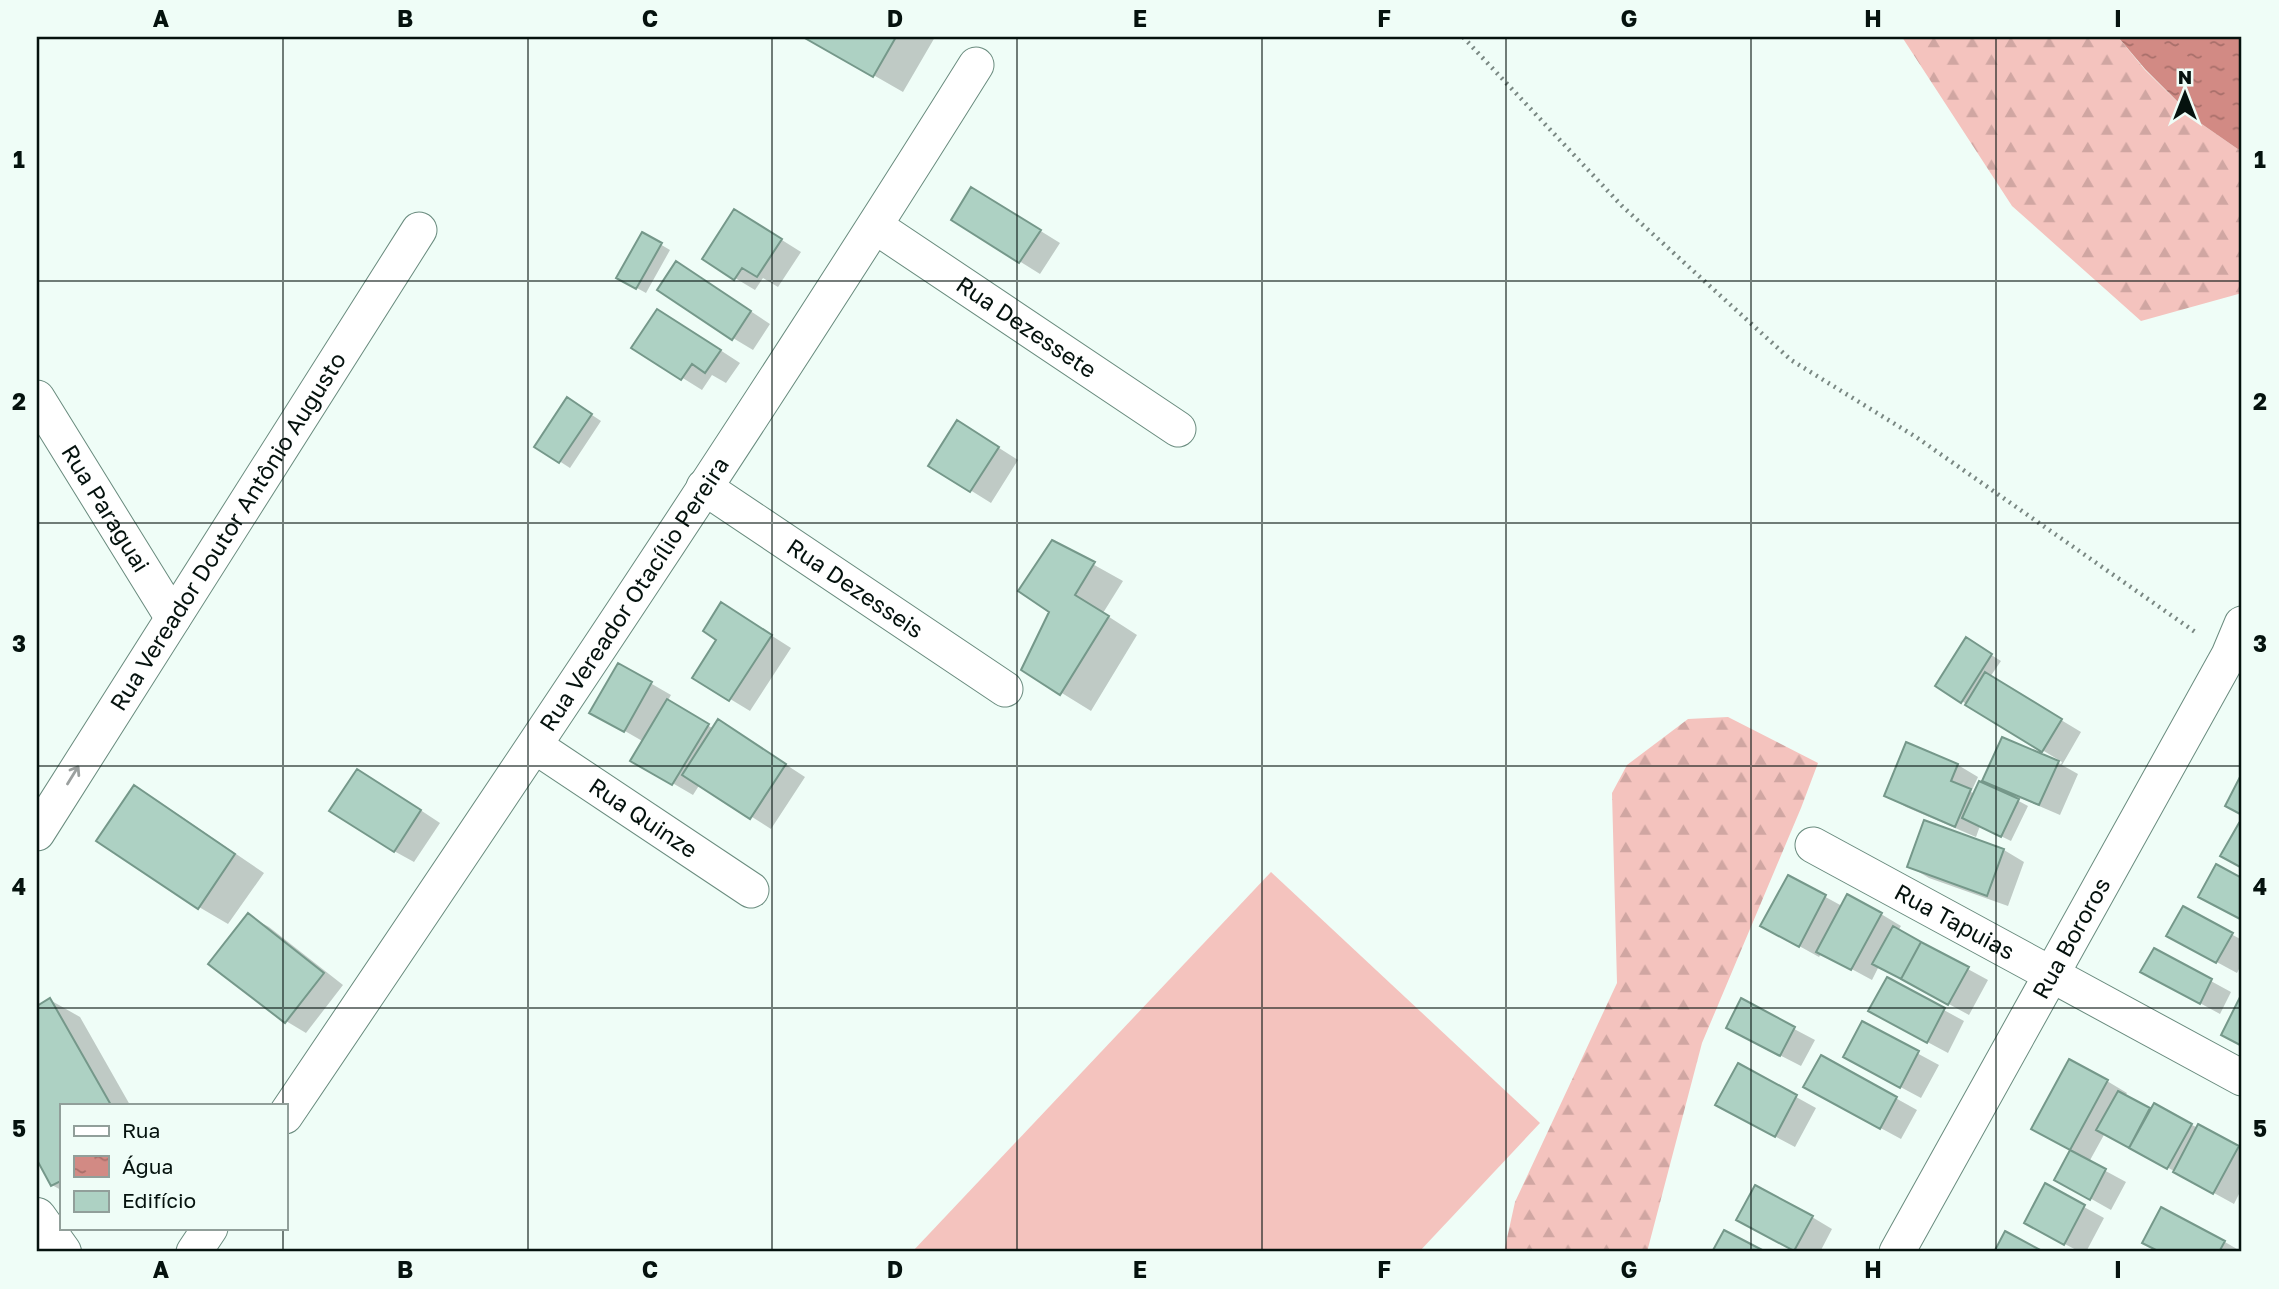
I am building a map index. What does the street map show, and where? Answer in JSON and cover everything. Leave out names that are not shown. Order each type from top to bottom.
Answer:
[{"type":"street","name":"Rua Vereador Otacílio Pereira","points":[[287,1113],[534,746],[875,226],[976,65]]},
{"type":"street","name":"Rua Dezessete","points":[[875,226],[1178,429]]},
{"type":"street","name":"Rua Vereador Doutor Antônio Augusto","points":[[37,833],[419,230]]},
{"type":"street","name":"Rua Paraguai","points":[[37,398],[173,618]]},
{"type":"street","name":"Rua Dezesseis","points":[[704,487],[1005,689]]},
{"type":"street","name":"Rua Bororos","points":[[1897,1252],[2052,973],[2235,659],[2242,624]]},
{"type":"street","name":"Rua Quinze","points":[[534,746],[751,891]]},
{"type":"street","name":"Rua Tapuias","points":[[1813,845],[2242,1078]]},
{"type":"street","points":[[37,1217],[62,1252]]},
{"type":"street","points":[[194,1252],[209,1230]]},
{"type":"path","points":[[1463,37],[1622,206],[1791,360],[1916,437],[2235,659]]},
{"type":"green space","points":[[1902,37],[2118,37],[2145,70],[2196,120],[2242,152],[2242,293],[2141,321],[2012,206]]},
{"type":"green space","points":[[1728,717],[1818,763],[1702,1043],[1647,1252],[1504,1252],[1515,1202],[1617,983],[1612,793],[1627,765],[1688,719]]},
{"type":"green space","points":[[1271,872],[1540,1123],[1419,1252],[912,1252]]},
{"type":"water","points":[[2118,37],[2242,37],[2242,152],[2196,120],[2145,69]]},
{"type":"building","points":[[803,37],[896,37],[873,77]]},
{"type":"building","points":[[971,187],[1041,230],[1019,263],[951,220]]},
{"type":"building","points":[[734,209],[782,239],[757,277],[742,268],[734,280],[702,259]]},
{"type":"building","points":[[642,232],[662,243],[636,289],[616,278]]},
{"type":"building","points":[[676,261],[751,311],[732,340],[657,290]]},
{"type":"building","points":[[657,309],[721,350],[705,373],[692,364],[681,380],[631,348]]},
{"type":"building","points":[[567,397],[592,414],[559,463],[534,447]]},
{"type":"building","points":[[957,420],[999,447],[970,492],[928,466]]},
{"type":"building","points":[[1052,540],[1095,562],[1075,595],[1109,616],[1060,695],[1021,670],[1049,612],[1018,591]]},
{"type":"building","points":[[721,602],[772,635],[729,701],[692,678],[716,640],[703,631]]},
{"type":"building","points":[[1966,637],[1992,654],[1961,703],[1935,686]]},
{"type":"building","points":[[618,663],[652,682],[624,732],[589,713]]},
{"type":"building","points":[[1985,672],[2062,719],[2042,752],[1965,705]]},
{"type":"building","points":[[667,699],[709,724],[672,785],[630,761]]},
{"type":"building","points":[[718,719],[786,764],[750,819],[682,775]]},
{"type":"building","points":[[2002,737],[2059,761],[2039,805],[1982,781]]},
{"type":"building","points":[[1906,742],[1958,764],[1951,781],[1971,789],[1955,827],[1884,796]]},
{"type":"building","points":[[357,769],[421,810],[394,852],[329,811]]},
{"type":"building","points":[[2242,776],[2242,815],[2225,806]]},
{"type":"building","points":[[1979,781],[2019,799],[2001,837],[1962,818]]},
{"type":"building","points":[[134,785],[235,854],[198,909],[96,841]]},
{"type":"building","points":[[1924,820],[2004,849],[1987,896],[1907,867]]},
{"type":"building","points":[[2239,823],[2242,825],[2242,868],[2220,856]]},
{"type":"building","points":[[2216,864],[2242,878],[2242,920],[2198,897]]},
{"type":"building","points":[[1788,875],[1826,895],[1799,947],[1760,926]]},
{"type":"building","points":[[1847,894],[1882,913],[1851,970],[1816,952]]},
{"type":"building","points":[[2183,906],[2233,933],[2216,963],[2166,936]]},
{"type":"building","points":[[248,913],[324,973],[285,1023],[208,964]]},
{"type":"building","points":[[1893,926],[1921,942],[1901,979],[1872,964]]},
{"type":"building","points":[[1921,942],[1969,967],[1948,1005],[1901,979]]},
{"type":"building","points":[[2154,948],[2212,979],[2200,1004],[2140,972]]},
{"type":"building","points":[[1887,977],[1945,1008],[1927,1043],[1868,1011]]},
{"type":"building","points":[[2240,997],[2242,998],[2242,1046],[2221,1035]]},
{"type":"building","points":[[50,998],[110,1104],[60,1104],[60,1182],[51,1186],[37,1160],[37,1006]]},
{"type":"building","points":[[1741,998],[1795,1027],[1780,1056],[1726,1028]]},
{"type":"building","points":[[1862,1021],[1919,1051],[1900,1088],[1843,1057]]},
{"type":"building","points":[[1821,1055],[1897,1097],[1880,1129],[1803,1087]]},
{"type":"building","points":[[2069,1059],[2108,1080],[2070,1150],[2031,1129]]},
{"type":"building","points":[[1738,1063],[1797,1095],[1775,1137],[1715,1105]]},
{"type":"building","points":[[2118,1091],[2150,1108],[2129,1148],[2096,1130]]},
{"type":"building","points":[[2154,1103],[2192,1124],[2167,1169],[2129,1148]]},
{"type":"building","points":[[2198,1124],[2239,1146],[2213,1194],[2173,1172]]},
{"type":"building","points":[[2070,1150],[2106,1169],[2090,1200],[2054,1180]]},
{"type":"building","points":[[2045,1183],[2085,1205],[2064,1245],[2024,1223]]},
{"type":"building","points":[[1755,1185],[1813,1216],[1794,1251],[1736,1220]]},
{"type":"building","points":[[2161,1207],[2225,1241],[2219,1252],[2160,1252],[2142,1243]]},
{"type":"building","points":[[1724,1230],[1766,1252],[1712,1252]]},
{"type":"building","points":[[2005,1231],[2044,1252],[1994,1252]]}]
